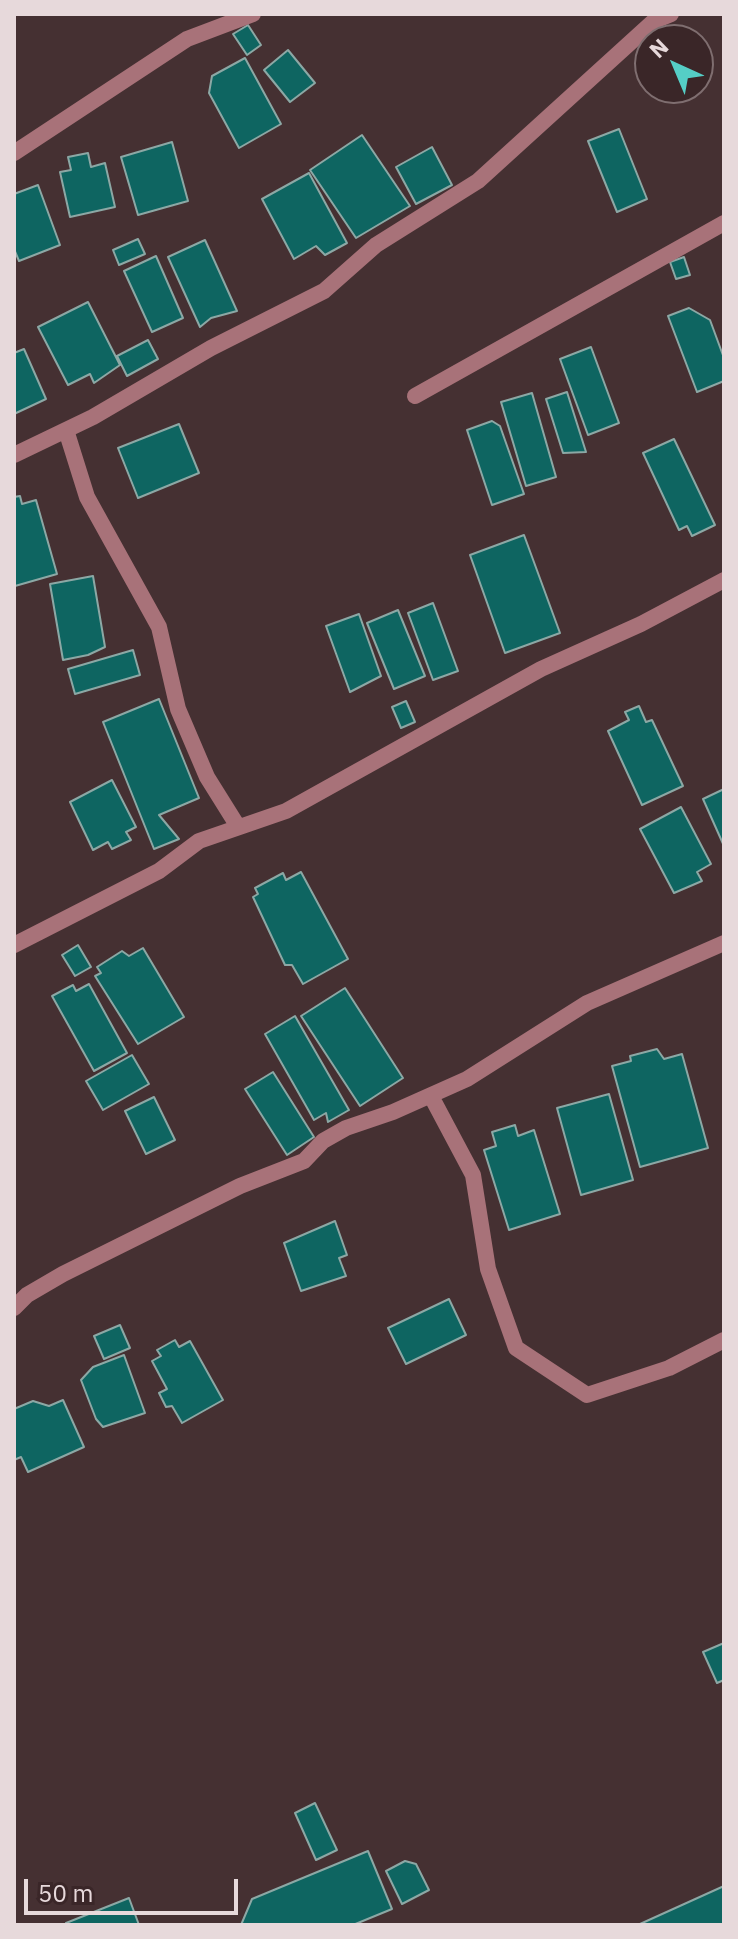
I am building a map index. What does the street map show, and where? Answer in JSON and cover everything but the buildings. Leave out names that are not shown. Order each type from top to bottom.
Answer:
[{"type":"street","points":[[14,153],[187,39],[253,14]]},
{"type":"street","points":[[14,455],[66,430],[211,348],[324,291],[376,245],[478,181],[654,21],[671,14]]},
{"type":"street","points":[[415,396],[724,223]]},
{"type":"street","points":[[66,430],[87,497],[159,627],[178,709],[207,777],[237,825]]},
{"type":"street","points":[[14,945],[159,871],[199,841],[237,825],[286,811],[541,669],[641,624],[724,580]]},
{"type":"street","points":[[14,1308],[27,1295],[63,1274],[240,1186],[304,1161],[323,1141],[346,1128],[467,1079],[587,1003],[724,943]]},
{"type":"street","points":[[431,1096],[473,1175],[488,1269],[516,1348],[587,1395],[669,1368],[724,1340]]}]
